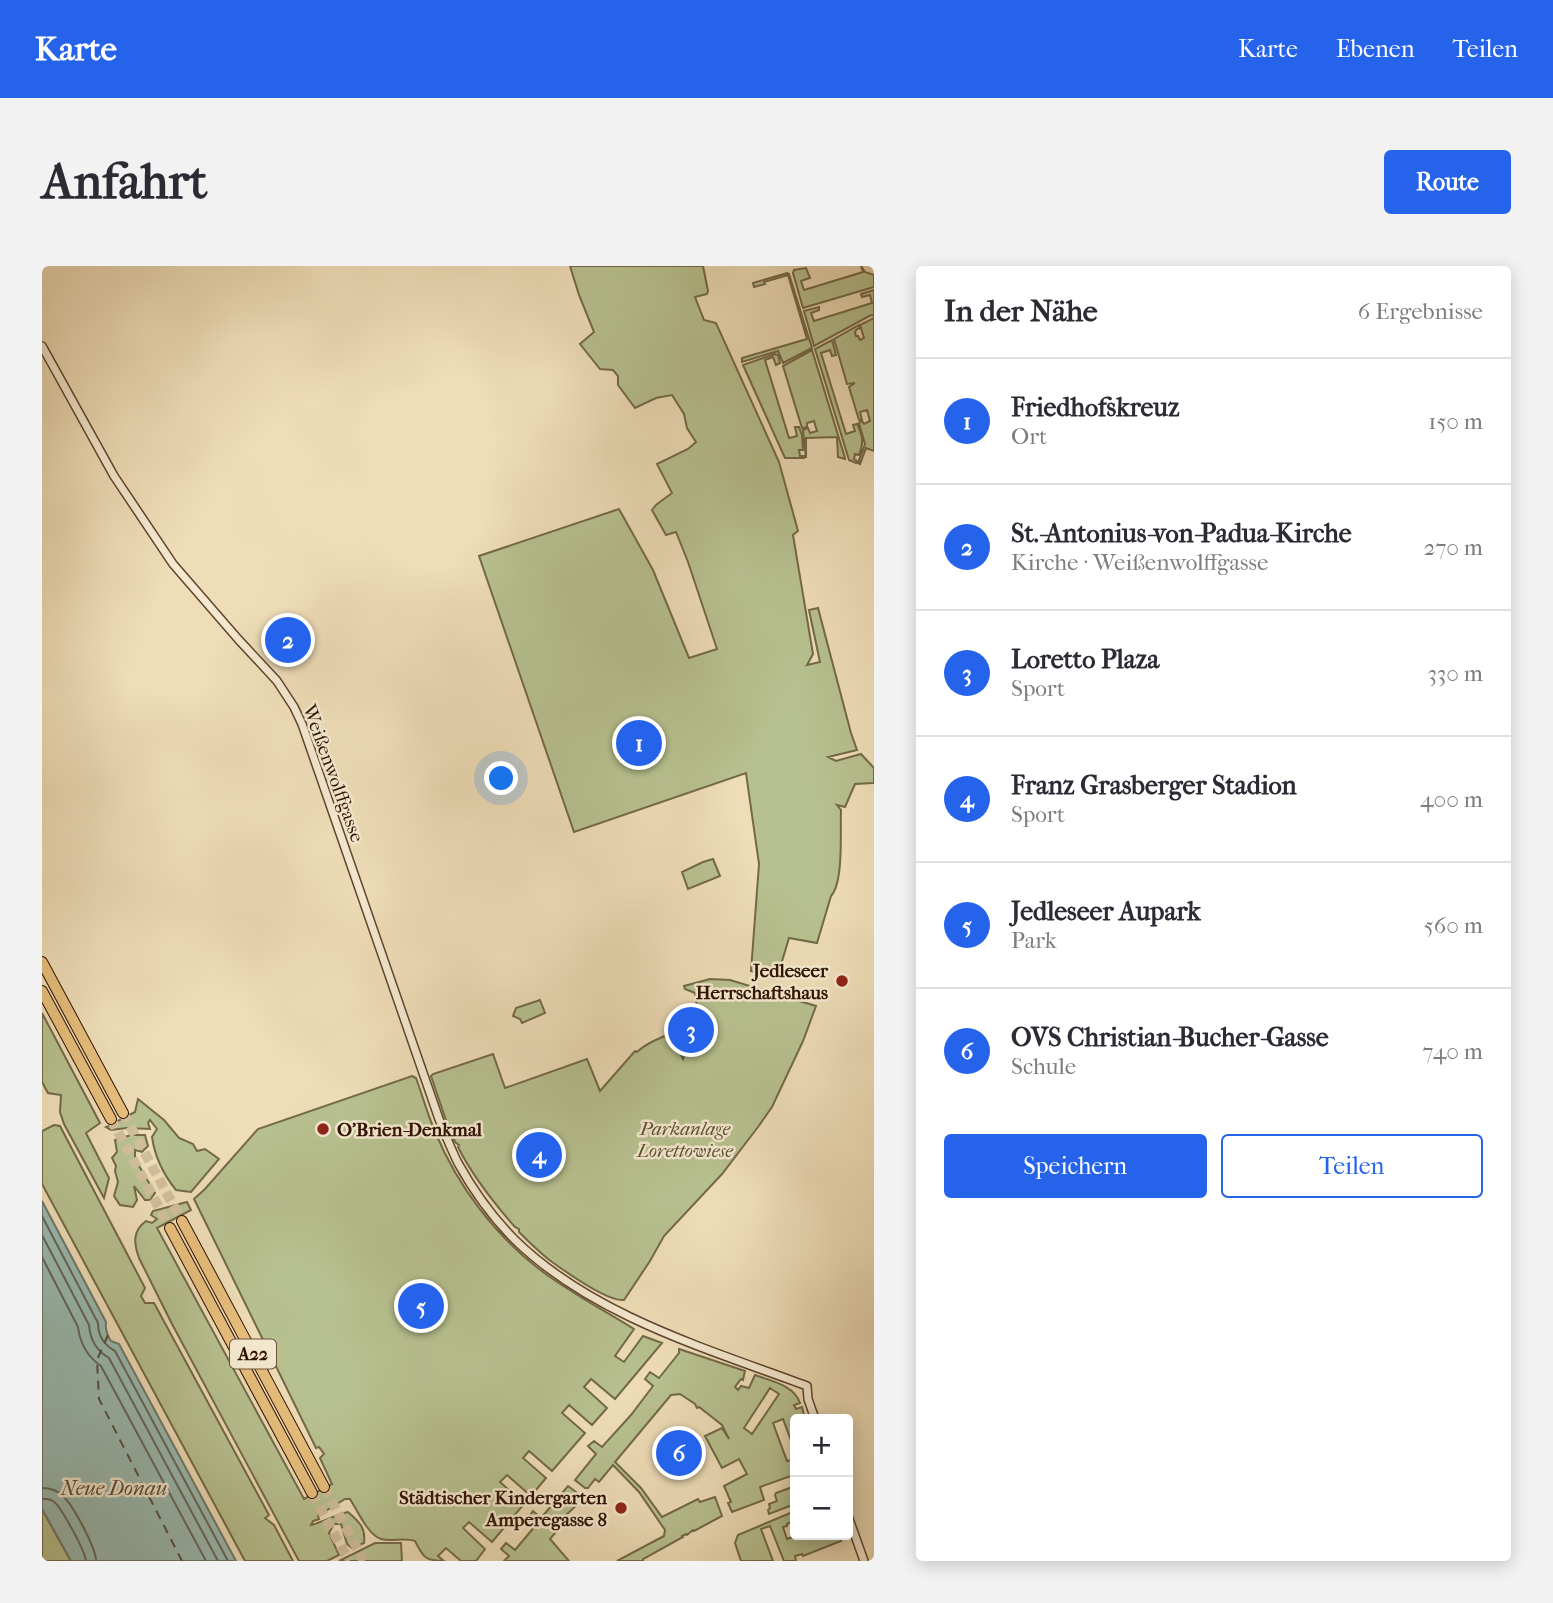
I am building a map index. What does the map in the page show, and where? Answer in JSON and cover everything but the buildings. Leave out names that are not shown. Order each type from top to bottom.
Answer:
[{"type":"highway","points":[[42,962],[123,1113]]},
{"type":"highway","points":[[42,991],[111,1119]]},
{"type":"highway","name":"A22","points":[[182,1221],[324,1487]]},
{"type":"highway","name":"A22","points":[[170,1228],[312,1493]]},
{"type":"street","name":"Weißenwolffgasse","points":[[42,346],[114,476],[173,564],[277,681],[294,707],[439,1119],[458,1163],[486,1206],[515,1240],[578,1288],[670,1336],[807,1386],[813,1414]]},
{"type":"street","points":[[853,1530],[864,1561]]},
{"type":"green space","points":[[570,266],[703,266],[708,291],[707,294],[695,297],[704,320],[716,323],[779,462],[798,531],[793,535],[813,654],[807,665],[820,662],[809,610],[818,608],[857,750],[828,757],[836,761],[861,754],[874,768],[874,783],[855,784],[845,807],[837,805],[841,810],[840,868],[817,943],[789,938],[777,978],[774,979],[751,971],[759,864],[746,773],[574,832],[479,556],[619,509],[653,570],[689,658],[717,649],[676,532],[666,535],[652,510],[672,493],[657,464],[688,449],[696,442],[672,395],[656,398],[635,408],[618,385],[618,376],[613,370],[600,369],[580,344],[594,332]]},
{"type":"green space","points":[[861,266],[865,272],[874,275],[874,287],[803,308],[794,270],[806,268],[810,278],[801,281],[804,290],[863,272]]},
{"type":"green space","points":[[789,274],[812,348],[783,363],[778,351],[742,362],[742,358],[807,339],[788,275],[754,287],[753,283]]},
{"type":"green space","points":[[874,290],[874,316],[871,315],[814,346],[804,311],[819,307],[819,310],[811,313],[814,321],[872,303],[870,295],[862,297],[861,294]]},
{"type":"green space","points":[[874,318],[874,451],[866,448],[860,464],[858,463],[865,444],[859,423],[870,421],[867,410],[860,412],[862,420],[859,420],[849,387],[855,383],[847,384],[834,339],[859,325],[856,336],[860,340],[864,338],[860,325]]},
{"type":"green space","points":[[832,340],[836,355],[832,356],[830,350],[821,353],[846,434],[855,431],[853,425],[857,424],[861,432],[862,446],[859,455],[855,454],[856,463],[849,460],[815,349]]},
{"type":"green space","points":[[812,350],[845,459],[838,457],[837,437],[806,438],[806,458],[803,430],[808,428],[810,433],[817,431],[814,421],[802,428],[783,366]]},
{"type":"green space","points":[[778,355],[780,363],[776,365],[773,357],[765,360],[789,438],[797,436],[795,427],[799,427],[803,450],[799,450],[800,456],[804,458],[785,458],[743,365]]},
{"type":"green space","points":[[713,859],[720,876],[688,889],[682,872]]},
{"type":"green space","name":"Parkanlage Lorettowiese","points":[[710,979],[730,980],[816,1006],[772,1107],[722,1174],[664,1236],[624,1300],[617,1299],[588,1286],[552,1262],[519,1232],[464,1158],[449,1129],[431,1076],[493,1054],[505,1088],[587,1059],[600,1091],[635,1051],[669,1034],[683,1059],[685,1054],[676,1010],[697,1007],[695,993],[684,986]]},
{"type":"green space","points":[[540,1000],[545,1013],[522,1023],[513,1016],[516,1008]]},
{"type":"green space","points":[[42,1013],[100,1123],[86,1133],[109,1178],[104,1198],[64,1124],[60,1112],[61,1095],[48,1093],[42,1082]]},
{"type":"green space","points":[[412,1076],[416,1078],[433,1127],[455,1172],[492,1225],[539,1269],[634,1329],[615,1356],[624,1362],[643,1336],[662,1343],[615,1399],[591,1379],[584,1387],[607,1408],[592,1425],[569,1405],[562,1413],[585,1433],[552,1471],[529,1451],[523,1458],[546,1478],[531,1496],[507,1475],[500,1482],[524,1504],[492,1542],[469,1522],[463,1528],[485,1549],[476,1561],[461,1561],[446,1548],[438,1556],[444,1561],[433,1560],[423,1554],[415,1541],[376,1537],[350,1499],[345,1499],[318,1516],[319,1519],[311,1525],[348,1512],[363,1529],[364,1543],[352,1548],[347,1544],[341,1524],[334,1524],[329,1533],[339,1555],[327,1561],[299,1561],[139,1258],[135,1243],[136,1233],[146,1221],[152,1223],[157,1219],[151,1215],[153,1211],[187,1202],[191,1210],[157,1228],[304,1499],[332,1484],[320,1458],[324,1454],[319,1447],[316,1448],[194,1199],[258,1129]]},
{"type":"green space","points":[[138,1099],[164,1120],[179,1138],[193,1144],[197,1151],[205,1149],[219,1159],[191,1192],[176,1190],[163,1172],[152,1137],[157,1129],[150,1120],[150,1129],[111,1130],[106,1127],[135,1112]]},
{"type":"green space","points":[[54,1125],[60,1126],[145,1288],[141,1296],[145,1303],[154,1303],[269,1515],[265,1518],[274,1525],[293,1561],[245,1561],[42,1184],[42,1131]]},
{"type":"green space","points":[[131,1135],[145,1135],[148,1146],[142,1152],[135,1150],[135,1159],[155,1193],[150,1200],[145,1200],[134,1186],[137,1200],[133,1207],[120,1205],[114,1196],[118,1182],[112,1158],[117,1152],[115,1140]]},
{"type":"green space","points":[[679,1349],[745,1371],[743,1380],[735,1387],[738,1390],[741,1386],[749,1388],[755,1375],[781,1384],[793,1392],[800,1403],[794,1405],[796,1409],[802,1407],[804,1414],[790,1414],[790,1438],[783,1419],[773,1423],[787,1461],[790,1460],[790,1476],[760,1487],[764,1500],[732,1512],[724,1486],[747,1474],[739,1459],[722,1468],[705,1436],[722,1428],[729,1439],[722,1425],[680,1394],[671,1395],[615,1462],[641,1488],[662,1517],[698,1499],[700,1502],[715,1497],[722,1516],[682,1536],[643,1561],[617,1561],[664,1536],[665,1530],[639,1492],[613,1465],[599,1482],[595,1479],[588,1488],[575,1480],[596,1454],[588,1446],[594,1441],[602,1447],[631,1415],[653,1386],[645,1379],[650,1372],[659,1378],[679,1353]],"holes":[[[770,1388],[779,1394],[752,1434],[744,1428]]]},
{"type":"green space","points":[[568,1486],[584,1498],[565,1516],[566,1520],[550,1539],[569,1561],[504,1561],[509,1556],[501,1549],[506,1543],[515,1550],[536,1525],[528,1518],[533,1511],[541,1518]]},
{"type":"green space","points":[[790,1488],[790,1506],[769,1514],[769,1504],[777,1501],[776,1493]]},
{"type":"green space","points":[[42,1509],[71,1561],[42,1561]]},
{"type":"green space","points":[[790,1513],[790,1523],[783,1527],[787,1539],[841,1541],[803,1556],[795,1556],[796,1561],[784,1561],[770,1526],[761,1529],[773,1561],[741,1561],[735,1543],[738,1535]]},
{"type":"green space","points":[[375,1543],[401,1543],[402,1561],[339,1561]]},
{"type":"water","name":"Neue Donau","points":[[42,1201],[106,1322],[108,1337],[119,1344],[236,1561],[71,1561],[42,1509]]},
{"type":"ferry route","points":[[108,1335],[97,1360],[99,1399],[182,1561]]},
{"type":"tunnel","points":[[123,1113],[182,1221]]},
{"type":"tunnel","points":[[111,1119],[170,1228]]},
{"type":"tunnel","points":[[324,1487],[364,1561]]},
{"type":"tunnel","points":[[312,1493],[349,1561]]},
{"type":"place","name":"St.-Antonius-von-Padua-Kirche","points":[[288,640]]},
{"type":"place","name":"Friedhofskreuz","points":[[639,743]]},
{"type":"place","name":"Jedleseer Herrschaftshaus","points":[[842,981]]},
{"type":"place","name":"Loretto Plaza","points":[[691,1030]]},
{"type":"place","name":"O'Brien-Denkmal","points":[[323,1129]]},
{"type":"place","name":"Franz Grasberger Stadion","points":[[539,1155]]},
{"type":"place","name":"Jedleseer Aupark","points":[[421,1306]]},
{"type":"place","name":"OVS Christian-Bucher-Gasse","points":[[679,1453]]},
{"type":"place","name":"Städtischer Kindergarten Amperegasse 8","points":[[621,1508]]}]
